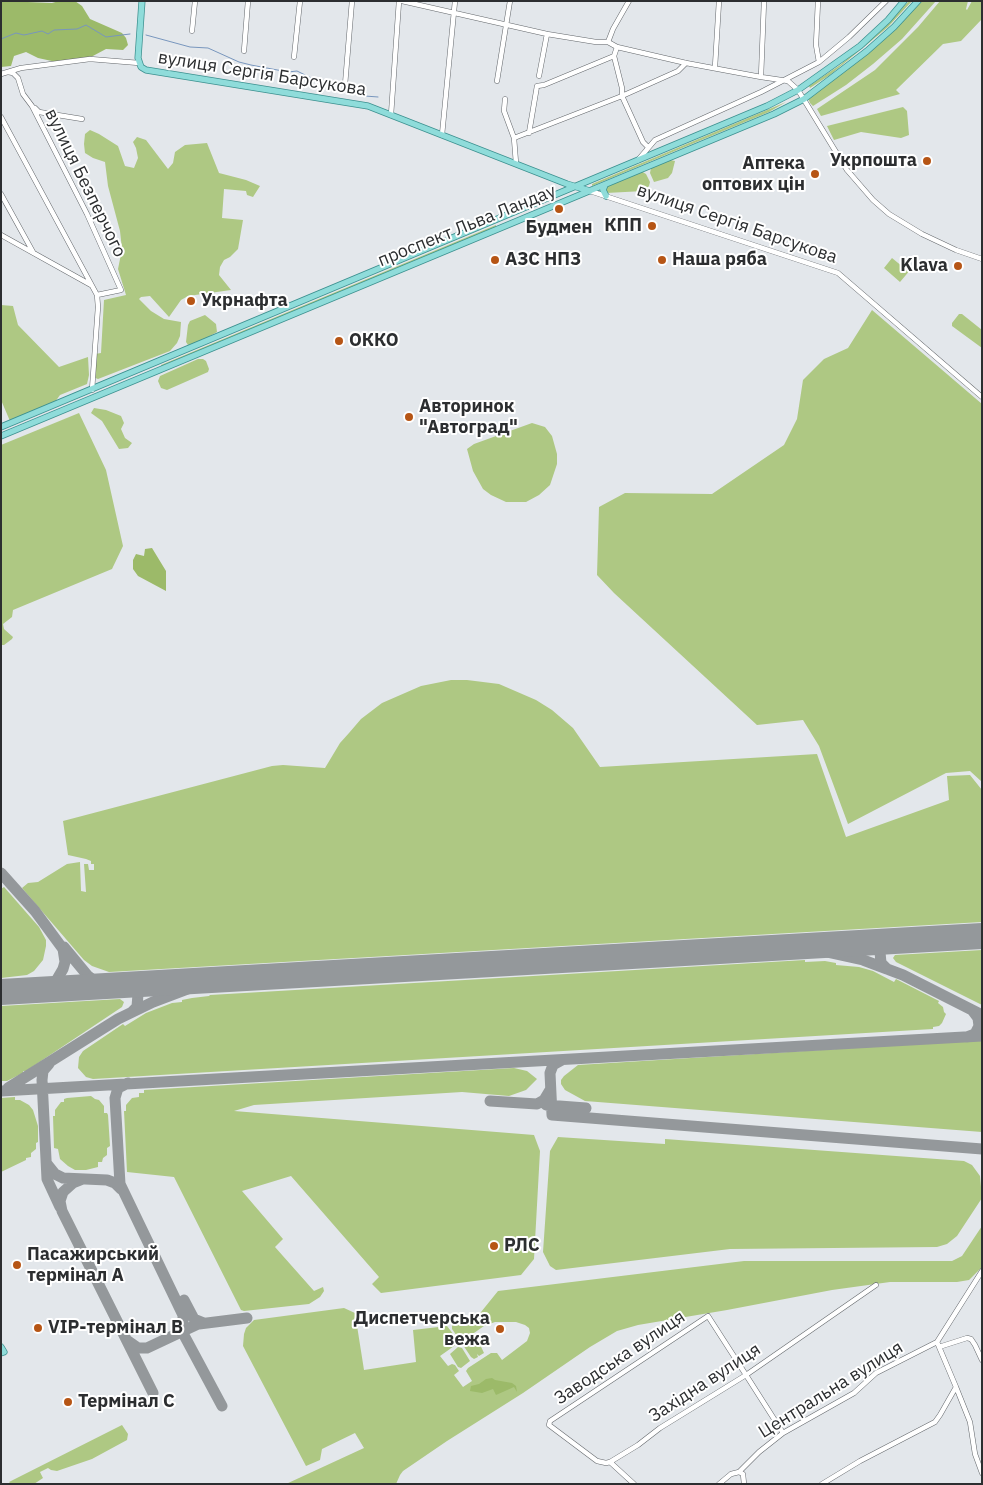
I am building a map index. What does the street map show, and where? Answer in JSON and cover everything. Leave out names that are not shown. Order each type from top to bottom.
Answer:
[{"type":"main road","points":[[140,65],[142,1]]},
{"type":"main road","name":"проспект Льва Ландау","points":[[1,427],[767,106],[798,90],[860,46],[888,20],[904,1]]},
{"type":"main road","name":"проспект Льва Ландау","points":[[1,436],[161,371],[774,114],[804,99],[868,51],[918,1]]},
{"type":"main road","name":"вулиця Сергія Барсукова","points":[[140,65],[151,72],[356,103],[590,191]]},
{"type":"main road","points":[[605,185],[603,190],[606,196]]},
{"type":"main road","points":[[501,217],[505,226]]},
{"type":"main road","points":[[157,362],[161,371]]},
{"type":"main road","points":[[1,1347],[4,1352],[1,1353]]},
{"type":"street","points":[[192,31],[195,1]]},
{"type":"street","points":[[244,51],[248,1]]},
{"type":"street","points":[[294,56],[300,1]]},
{"type":"street","points":[[345,85],[352,1]]},
{"type":"street","points":[[391,115],[400,1],[547,34],[596,42],[608,42],[617,47],[686,63],[785,80],[792,83],[798,90],[847,170],[873,200],[889,214],[922,234],[956,250],[982,259]]},
{"type":"street","points":[[442,135],[455,1]]},
{"type":"street","points":[[496,81],[510,1]]},
{"type":"street","points":[[608,42],[629,1]]},
{"type":"street","points":[[715,68],[719,1]]},
{"type":"street","points":[[761,77],[764,1]]},
{"type":"street","points":[[818,1],[816,45],[819,62]]},
{"type":"street","points":[[638,160],[655,140],[785,80],[819,62],[849,37],[886,1]]},
{"type":"street","points":[[539,76],[547,34]]},
{"type":"street","points":[[617,47],[614,56],[622,88],[622,96],[643,142],[648,147]]},
{"type":"street","points":[[529,133],[537,86],[544,85],[614,56]]},
{"type":"street","points":[[1,74],[20,68],[90,59],[140,65]]},
{"type":"street","points":[[514,138],[622,96],[678,70],[686,63]]},
{"type":"street","name":"вулиця Безперчого","points":[[8,72],[18,78],[23,94],[32,106],[87,214],[121,290],[97,295]]},
{"type":"street","points":[[505,99],[504,112],[514,138],[516,163]]},
{"type":"street","points":[[32,106],[39,112],[82,119]]},
{"type":"street","points":[[1,117],[97,295],[97,330],[92,390]]},
{"type":"street","name":"вулиця Сергія Барсукова","points":[[590,191],[838,273],[982,397]]},
{"type":"street","points":[[1,194],[33,252]]},
{"type":"street","points":[[1,235],[92,285]]},
{"type":"street","points":[[982,1271],[938,1345],[970,1422],[975,1454],[982,1473]]},
{"type":"street","name":"Західна вулиця","points":[[610,1462],[638,1445],[660,1428],[746,1375],[876,1285]]},
{"type":"street","name":"Заводська вулиця","points":[[610,1462],[597,1461],[549,1425],[550,1421],[708,1316],[746,1375]]},
{"type":"street","name":"Центральна вулиця","points":[[719,1484],[731,1474],[739,1472],[759,1452],[783,1434],[854,1393],[876,1373],[938,1345],[967,1338],[971,1339],[982,1360]]},
{"type":"street","points":[[746,1375],[783,1434]]},
{"type":"street","points":[[822,1484],[860,1461],[935,1422],[956,1387]]},
{"type":"street","points":[[610,1462],[634,1484]]},
{"type":"street","points":[[739,1472],[743,1474],[744,1484]]},
{"type":"green space","points":[[3,1],[52,3],[75,1],[82,6],[90,19],[122,33],[128,45],[123,50],[106,49],[91,57],[61,63],[38,58],[26,52],[14,56],[11,66],[1,67],[1,3]]},
{"type":"green space","points":[[909,1],[912,1],[888,27],[830,75],[810,88],[809,86],[840,65],[881,31]]},
{"type":"green space","points":[[920,1],[936,1],[902,39],[873,64],[846,85],[813,106],[810,103],[808,98],[866,55],[901,23]]},
{"type":"green space","points":[[940,1],[968,1],[967,10],[972,1],[982,1],[982,19],[961,41],[943,44],[896,90],[900,94],[821,116],[817,109],[875,70],[918,27]]},
{"type":"green space","points":[[786,102],[769,112],[592,186],[592,184]]},
{"type":"green space","points":[[903,107],[907,111],[909,135],[901,138],[861,132],[834,140],[827,126]]},
{"type":"green space","points":[[90,130],[118,146],[125,166],[134,168],[138,158],[133,142],[137,137],[146,140],[168,169],[173,163],[175,152],[185,145],[207,143],[219,173],[260,186],[253,197],[247,195],[246,191],[224,189],[222,218],[243,220],[238,249],[224,260],[220,267],[219,275],[231,290],[188,296],[181,300],[169,317],[150,296],[141,297],[139,299],[151,311],[164,319],[181,322],[180,336],[177,343],[170,351],[98,379],[93,377],[95,354],[101,353],[104,300],[126,295],[118,269],[122,249],[120,231],[108,186],[105,162],[85,153],[85,134]]},
{"type":"green space","points":[[670,160],[675,161],[672,173],[668,178],[654,182],[650,173],[651,168]]},
{"type":"green space","points":[[641,171],[646,174],[650,182],[644,191],[606,193],[605,186]]},
{"type":"green space","points":[[496,225],[496,227],[161,367],[161,365]]},
{"type":"green space","points":[[892,258],[903,267],[906,264],[911,269],[900,282],[884,268]]},
{"type":"green space","points":[[1,305],[13,306],[18,325],[59,367],[88,357],[89,375],[87,384],[60,395],[55,402],[10,421],[1,400]]},
{"type":"green space","points":[[872,310],[982,404],[982,782],[970,771],[946,773],[848,824],[819,746],[803,720],[757,725],[614,593],[597,575],[599,507],[625,493],[712,494],[784,445],[797,419],[803,380],[824,359],[848,348]]},
{"type":"green space","points":[[959,314],[962,314],[982,330],[982,348],[952,326],[952,323]]},
{"type":"green space","points":[[205,315],[216,324],[217,332],[199,342],[188,345],[186,342],[190,321]]},
{"type":"green space","points":[[198,359],[206,361],[209,369],[208,372],[167,390],[161,388],[158,381],[160,376]]},
{"type":"green space","points":[[94,408],[121,416],[124,423],[121,429],[125,438],[132,443],[128,448],[119,449],[102,421],[91,413]]},
{"type":"green space","points":[[79,413],[106,470],[123,546],[112,569],[13,610],[12,617],[3,624],[4,629],[13,637],[4,645],[1,645],[1,445]]},
{"type":"green space","points":[[532,423],[545,427],[552,436],[557,454],[557,464],[550,485],[539,495],[526,502],[506,502],[483,489],[473,471],[467,449],[474,444]]},
{"type":"green space","points":[[152,548],[166,571],[166,591],[138,576],[133,569],[133,560],[136,554],[144,556],[145,549]]},
{"type":"green space","points":[[451,680],[499,684],[536,700],[552,710],[573,728],[600,767],[817,754],[846,837],[949,800],[947,776],[970,775],[982,790],[982,922],[109,972],[92,966],[84,960],[22,888],[28,883],[38,882],[67,864],[80,862],[81,891],[86,892],[84,864],[88,864],[89,870],[94,870],[94,864],[91,864],[91,861],[86,859],[68,855],[63,821],[272,766],[325,768],[340,743],[361,719],[382,703],[421,686]]},
{"type":"green space","points":[[4,887],[39,927],[46,940],[46,946],[43,960],[34,971],[27,975],[1,978],[1,889]]},
{"type":"green space","points":[[982,950],[982,1005],[896,962],[893,958],[895,955]]},
{"type":"green space","points":[[805,960],[805,962],[825,961],[836,963],[836,965],[859,967],[873,971],[894,982],[896,979],[939,1001],[938,1003],[943,1007],[946,1014],[942,1023],[939,1026],[933,1027],[933,1029],[93,1079],[86,1077],[78,1068],[79,1057],[83,1051],[123,1024],[125,1026],[146,1013],[172,1003],[210,995]]},
{"type":"green space","points":[[120,999],[124,1002],[122,1007],[26,1071],[23,1071],[23,1073],[7,1081],[1,1081],[1,1006]]},
{"type":"green space","points":[[982,1040],[982,1132],[585,1101],[565,1090],[561,1084],[564,1076],[578,1065]]},
{"type":"green space","points":[[514,1068],[527,1071],[537,1079],[526,1090],[509,1096],[462,1092],[254,1105],[234,1111],[534,1135],[540,1151],[534,1259],[521,1275],[381,1293],[372,1284],[379,1277],[291,1176],[242,1191],[283,1239],[275,1247],[314,1291],[323,1287],[324,1291],[320,1297],[309,1304],[244,1311],[241,1310],[174,1177],[127,1172],[124,1111],[126,1111],[126,1105],[132,1098],[139,1097],[139,1093],[144,1093],[144,1090]]},
{"type":"green space","points":[[91,1096],[99,1100],[104,1106],[104,1113],[108,1115],[110,1146],[107,1148],[107,1155],[103,1158],[102,1162],[98,1162],[98,1167],[75,1170],[60,1159],[58,1149],[54,1148],[53,1116],[55,1116],[55,1110],[61,1102],[64,1102],[64,1099]]},
{"type":"green space","points":[[15,1097],[15,1100],[20,1100],[29,1105],[33,1110],[38,1126],[38,1142],[36,1143],[36,1149],[31,1153],[31,1157],[1,1172],[1,1098]]},
{"type":"green space","points":[[558,1137],[665,1144],[665,1139],[964,1161],[972,1165],[980,1176],[982,1198],[957,1236],[947,1244],[937,1247],[730,1249],[556,1270],[550,1266],[543,1252],[550,1151]]},
{"type":"green space","points":[[982,1226],[982,1267],[969,1280],[957,1282],[890,1282],[832,1290],[638,1325],[617,1331],[403,1471],[396,1484],[286,1484],[364,1448],[355,1433],[322,1449],[320,1460],[306,1466],[243,1346],[246,1328],[254,1320],[344,1308],[355,1313],[364,1370],[416,1362],[413,1330],[447,1326],[457,1339],[457,1344],[440,1356],[448,1366],[455,1365],[459,1371],[454,1375],[463,1387],[472,1381],[466,1371],[468,1368],[491,1353],[497,1353],[502,1360],[527,1341],[530,1333],[529,1328],[516,1322],[495,1322],[484,1326],[461,1342],[452,1329],[452,1324],[477,1317],[498,1291],[744,1261],[952,1261],[962,1256]]},
{"type":"green space","points":[[475,1334],[484,1353],[479,1356],[477,1354],[478,1357],[474,1359],[463,1345],[464,1342]]},
{"type":"green space","points":[[458,1347],[462,1348],[470,1361],[461,1368],[458,1367],[450,1354]]},
{"type":"green space","points":[[492,1378],[512,1383],[516,1386],[517,1392],[514,1387],[496,1395],[493,1389],[482,1393],[470,1391],[471,1386]]},
{"type":"green space","points":[[122,1425],[128,1434],[127,1440],[92,1459],[57,1471],[48,1468],[40,1472],[43,1478],[34,1484],[11,1484],[9,1482]]},
{"type":"waterway","points":[[1,39],[16,33],[24,35],[42,31],[48,34],[54,30],[77,29],[86,25],[106,37],[130,34]]},
{"type":"waterway","points":[[146,35],[190,47],[208,48],[239,62],[251,65],[288,72],[297,71],[340,92],[354,92],[365,96],[378,97]]},
{"type":"taxiway","points":[[1,873],[35,911],[63,949],[65,962],[63,969],[56,981],[45,989]]},
{"type":"taxiway","points":[[887,969],[881,963],[880,952],[883,946],[893,941]]},
{"type":"taxiway","points":[[64,947],[88,976],[96,982],[107,986]]},
{"type":"taxiway","points":[[774,948],[822,951],[863,960],[903,975],[982,1015]]},
{"type":"taxiway","points":[[8,1088],[118,1019],[153,1002],[190,988],[256,977]]},
{"type":"taxiway","points":[[126,985],[132,987],[138,994],[137,1007],[132,1012]]},
{"type":"taxiway","points":[[967,1037],[975,1034],[979,1026],[978,1018],[972,1010]]},
{"type":"taxiway","points":[[1,1091],[982,1036]]},
{"type":"taxiway","points":[[562,1060],[553,1065],[550,1073],[552,1115],[982,1149]]},
{"type":"taxiway","points":[[49,1064],[43,1071],[42,1080],[47,1179],[60,1207]]},
{"type":"taxiway","points":[[128,1083],[118,1088],[115,1098],[120,1184],[183,1315],[183,1332],[185,1337],[222,1406]]},
{"type":"taxiway","points":[[490,1101],[537,1104],[544,1100],[550,1090]]},
{"type":"taxiway","points":[[546,1105],[586,1108]]},
{"type":"taxiway","points":[[47,1164],[55,1174],[63,1178],[107,1180],[115,1183],[121,1189]]},
{"type":"taxiway","points":[[83,1179],[73,1183],[63,1192],[60,1201],[62,1211],[153,1393]]},
{"type":"taxiway","points":[[184,1300],[194,1319],[204,1323]]},
{"type":"taxiway","points":[[199,1324],[247,1318]]},
{"type":"taxiway","points":[[128,1341],[138,1348],[147,1348],[198,1324]]},
{"type":"runway","points":[[1,992],[982,936]]},
{"type":"place","name":"Укрпошта","points":[[927,161]]},
{"type":"place","name":"Аптека оптових цін","points":[[815,174]]},
{"type":"place","name":"Будмен","points":[[559,209]]},
{"type":"place","name":"КПП","points":[[652,226]]},
{"type":"place","name":"АЗС НПЗ","points":[[495,260]]},
{"type":"place","name":"Наша ряба","points":[[662,260]]},
{"type":"place","name":"Klava","points":[[958,266]]},
{"type":"place","name":"Укрнафта","points":[[191,301]]},
{"type":"place","name":"ОККО","points":[[339,341]]},
{"type":"place","name":"Авторинок \"Автоград\"","points":[[409,417]]},
{"type":"place","name":"РЛС","points":[[494,1246]]},
{"type":"place","name":"Пасажирський термінал A","points":[[17,1265]]},
{"type":"place","name":"VIP-термінал B","points":[[38,1328]]},
{"type":"place","name":"Диспетчерська вежа","points":[[500,1329]]},
{"type":"place","name":"Термінал C","points":[[68,1402]]}]
